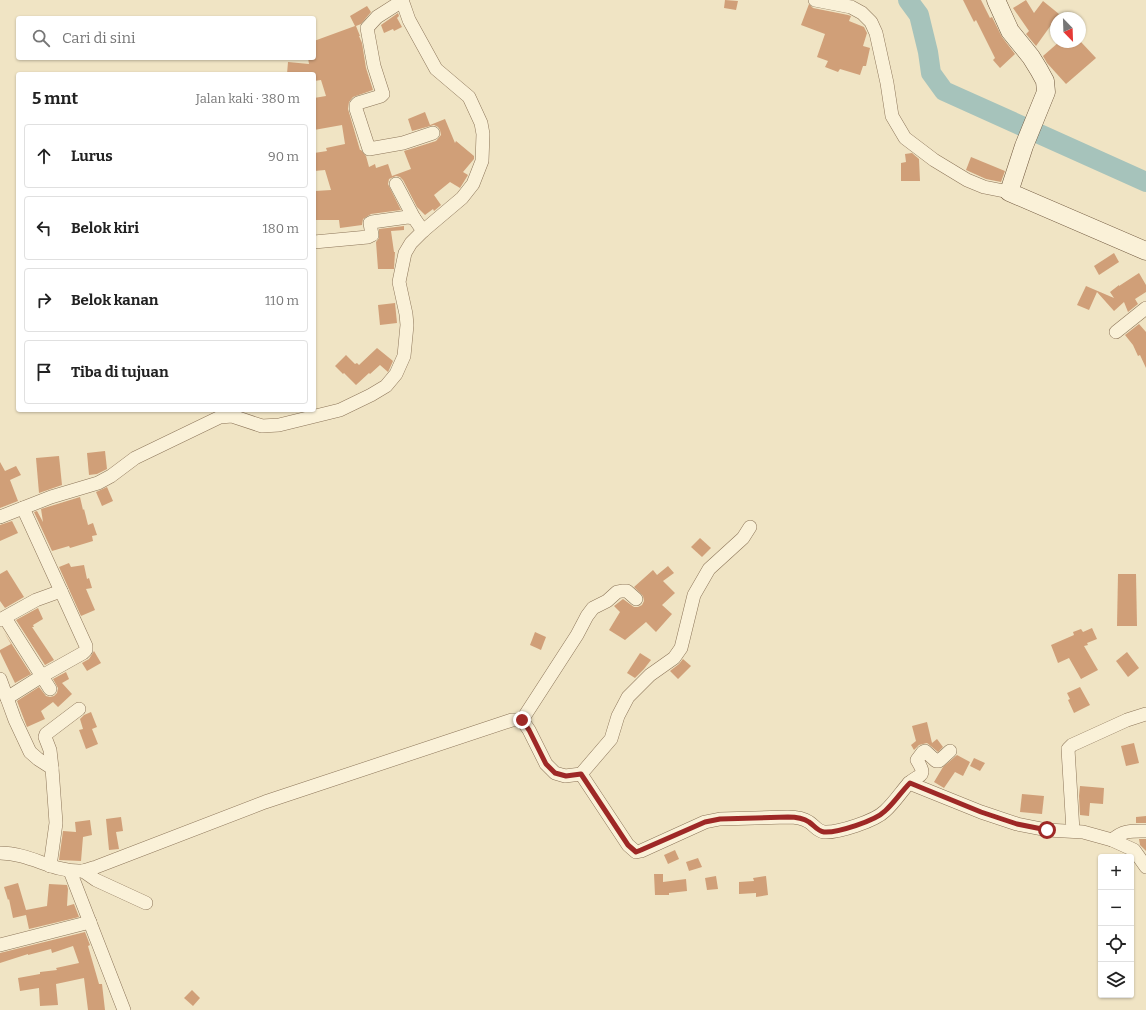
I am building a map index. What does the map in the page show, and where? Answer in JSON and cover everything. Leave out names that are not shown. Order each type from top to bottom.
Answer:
[{"type":"street","points":[[0,517],[52,497],[98,483],[140,456],[220,418],[232,416],[262,426],[279,424],[340,410],[386,386],[396,374],[404,356],[407,326],[399,282],[405,253],[411,243],[423,230],[462,198],[473,184],[482,161],[483,129],[475,109],[469,97],[436,69],[409,20],[402,0],[377,17],[367,28],[373,62],[383,94],[381,96],[358,103],[356,105],[356,109],[370,150],[403,143],[433,133]]},
{"type":"street","points":[[815,0],[851,7],[871,22],[876,33],[887,83],[892,116],[904,138],[934,160],[967,180],[984,187],[1009,192],[1146,251]]},
{"type":"street","points":[[996,0],[1010,31],[1031,57],[1045,81],[1046,92],[1024,146],[1009,192]]},
{"type":"street","points":[[396,184],[414,218],[423,230]]},
{"type":"street","points":[[316,242],[332,242],[368,237],[372,235],[370,223],[372,222],[408,217],[414,218]]},
{"type":"street","points":[[1116,332],[1146,308]]},
{"type":"street","points":[[6,698],[86,650],[86,646],[23,508]]},
{"type":"street","points":[[522,720],[529,730],[546,764],[555,773],[566,776],[581,774],[611,739],[618,716],[628,698],[650,675],[674,658],[681,648],[694,595],[709,569],[743,538],[750,527]]},
{"type":"street","points":[[50,689],[2,619],[36,600],[61,591]]},
{"type":"street","points":[[522,720],[593,608],[607,601],[617,592],[626,591],[636,599]]},
{"type":"street","points":[[0,679],[6,698],[30,752],[52,768]]},
{"type":"street","points":[[50,866],[56,824],[50,750],[46,734],[79,709]]},
{"type":"street","points":[[1073,832],[1068,749],[1072,745],[1127,720],[1146,714]]},
{"type":"street","points":[[76,871],[96,867],[265,802],[480,730],[512,720],[522,720]]},
{"type":"street","points":[[581,774],[628,845],[636,852],[705,822],[720,819],[788,817],[808,821],[823,832],[851,828],[884,812],[915,778],[920,777],[923,768],[917,760],[923,752],[925,751],[936,761],[950,751]]},
{"type":"street","points":[[910,783],[981,812],[1017,824],[1047,830],[1083,832],[1112,840],[1134,850],[1146,867]]},
{"type":"street","points":[[1112,840],[1124,832],[1146,831]]},
{"type":"street","points":[[0,854],[23,856],[50,866],[76,871],[146,903]]},
{"type":"street","points":[[76,871],[90,922],[124,1010]]},
{"type":"street","points":[[0,945],[90,922]]},
{"type":"building","points":[[725,0],[738,1],[736,10],[724,8]]},
{"type":"building","points":[[963,0],[981,0],[990,18],[992,17],[1002,37],[1015,54],[1000,68],[993,60],[995,58],[976,20],[974,22]]},
{"type":"building","points":[[1026,0],[1034,13],[1043,1],[1057,12],[1050,12],[1050,27],[1036,46],[1026,34],[1029,31],[1013,8]]},
{"type":"building","points":[[809,4],[813,8],[851,16],[849,21],[864,27],[867,33],[863,46],[870,48],[866,66],[863,66],[860,75],[840,69],[838,72],[825,67],[828,61],[817,57],[825,34],[801,25]]},
{"type":"building","points":[[367,6],[371,12],[361,24],[356,26],[362,43],[366,68],[373,90],[353,97],[349,102],[348,109],[360,150],[366,156],[369,167],[375,164],[376,168],[388,164],[392,176],[411,169],[404,151],[436,141],[441,135],[438,127],[434,125],[412,131],[408,119],[425,112],[430,125],[445,119],[455,143],[456,141],[474,156],[474,159],[463,172],[468,175],[460,188],[450,182],[434,195],[441,205],[434,211],[433,209],[425,215],[417,207],[403,180],[396,176],[389,179],[388,184],[401,210],[371,214],[363,219],[362,225],[340,228],[339,220],[316,220],[316,191],[331,190],[325,170],[316,171],[316,153],[327,151],[326,148],[345,144],[342,125],[316,130],[316,98],[326,96],[321,80],[316,81],[316,72],[287,72],[288,62],[309,64],[308,60],[316,60],[316,40],[355,26],[350,16]]},
{"type":"building","points":[[398,13],[399,16],[397,18],[402,27],[394,31],[393,29],[384,33],[381,25]]},
{"type":"building","points":[[1086,47],[1096,58],[1066,84],[1047,63],[1043,56],[1052,48]]},
{"type":"building","points":[[912,153],[919,159],[920,181],[901,181],[901,163],[906,162],[905,154]]},
{"type":"building","points":[[971,157],[1005,171],[1001,182],[986,179],[966,170]]},
{"type":"building","points":[[404,226],[404,230],[391,231],[395,252],[394,269],[378,269],[376,242],[379,238],[379,229]]},
{"type":"building","points":[[1114,253],[1119,262],[1099,275],[1094,266]]},
{"type":"building","points":[[1139,273],[1146,285],[1146,292],[1135,299],[1138,304],[1128,312],[1124,302],[1114,311],[1097,292],[1089,310],[1077,305],[1086,286],[1114,298],[1110,292]]},
{"type":"building","points":[[395,303],[397,323],[380,325],[378,305]]},
{"type":"building","points":[[1139,324],[1146,332],[1146,368],[1140,355],[1138,356],[1133,345],[1125,335]]},
{"type":"building","points":[[377,348],[393,361],[388,372],[380,365],[356,385],[335,366],[346,355],[355,364],[357,363],[359,365]]},
{"type":"building","points":[[105,451],[107,469],[97,474],[89,475],[87,453]]},
{"type":"building","points":[[59,456],[62,485],[39,493],[36,458]]},
{"type":"building","points":[[0,462],[5,471],[16,466],[21,475],[10,480],[18,501],[0,508]]},
{"type":"building","points":[[107,487],[113,501],[102,506],[96,492]]},
{"type":"building","points":[[80,497],[88,525],[93,523],[97,535],[92,536],[93,541],[70,548],[69,546],[52,551],[34,512],[37,511],[43,522],[41,509]]},
{"type":"building","points":[[12,521],[18,533],[0,541],[0,525]]},
{"type":"building","points":[[700,538],[711,548],[702,557],[691,547]]},
{"type":"building","points":[[69,563],[71,567],[84,565],[87,579],[89,578],[92,588],[86,589],[95,610],[81,616],[59,567]]},
{"type":"building","points":[[668,566],[674,573],[663,581],[675,593],[662,605],[672,614],[656,632],[646,622],[625,640],[609,630],[620,612],[614,606],[623,599],[634,607],[642,605],[644,601],[643,596],[634,587],[653,570],[657,575]]},
{"type":"building","points":[[7,570],[24,597],[5,608],[0,601],[0,574]]},
{"type":"building","points":[[1118,574],[1136,574],[1137,626],[1117,626]]},
{"type":"building","points":[[38,608],[43,619],[32,627],[54,660],[45,665],[16,620]]},
{"type":"building","points":[[1092,628],[1097,639],[1087,643],[1088,645],[1084,646],[1098,670],[1081,679],[1069,658],[1058,663],[1051,645],[1074,635],[1073,632],[1081,629],[1083,632]]},
{"type":"building","points":[[4,632],[31,674],[15,683],[0,652],[0,650],[11,644]]},
{"type":"building","points":[[535,632],[546,637],[541,650],[530,645]]},
{"type":"building","points":[[94,651],[101,663],[87,671],[82,663],[89,659]]},
{"type":"building","points":[[1127,652],[1139,668],[1128,677],[1116,661]]},
{"type":"building","points":[[640,653],[651,660],[635,678],[627,673]]},
{"type":"building","points":[[683,659],[691,666],[678,679],[670,671]]},
{"type":"building","points":[[66,672],[69,679],[62,683],[72,694],[58,707],[53,702],[41,711],[45,719],[27,727],[17,701],[39,687],[46,696],[54,696],[57,693],[58,688],[53,679]]},
{"type":"building","points":[[1080,687],[1090,705],[1074,713],[1068,700],[1070,699],[1067,693]]},
{"type":"building","points":[[91,712],[97,727],[92,729],[98,744],[86,749],[79,730],[83,729],[80,719],[84,715]]},
{"type":"building","points":[[927,722],[932,743],[937,739],[943,747],[938,752],[927,743],[919,745],[914,750],[911,745],[916,741],[912,726]]},
{"type":"building","points":[[1134,743],[1139,763],[1126,766],[1121,746]]},
{"type":"building","points":[[957,755],[970,762],[963,776],[955,772],[944,788],[934,782],[943,767]]},
{"type":"building","points":[[974,758],[985,763],[980,771],[970,766]]},
{"type":"building","points":[[1080,786],[1104,788],[1103,804],[1090,803],[1089,816],[1080,815]]},
{"type":"building","points":[[1022,794],[1044,796],[1042,814],[1020,812]]},
{"type":"building","points":[[1146,816],[1146,823],[1136,823],[1136,817]]},
{"type":"building","points":[[121,817],[123,831],[116,832],[119,849],[109,850],[106,819]]},
{"type":"building","points":[[90,820],[92,835],[83,837],[81,861],[59,860],[63,831],[76,832],[75,822]]},
{"type":"building","points":[[1139,839],[1146,839],[1146,851],[1140,845]]},
{"type":"building","points":[[675,850],[679,859],[668,864],[664,855]]},
{"type":"building","points":[[698,858],[702,867],[689,871],[686,862]]},
{"type":"building","points":[[654,874],[663,874],[663,882],[686,879],[687,891],[669,893],[669,895],[655,895]]},
{"type":"building","points":[[716,876],[718,889],[707,890],[705,878]]},
{"type":"building","points":[[766,876],[768,895],[756,897],[756,893],[739,894],[739,882],[754,881],[753,878]]},
{"type":"building","points":[[18,883],[26,910],[47,906],[49,884],[67,885],[67,906],[74,904],[79,917],[29,929],[26,915],[13,918],[9,899],[8,900],[4,887]]},
{"type":"building","points":[[85,932],[90,945],[88,946],[99,984],[102,984],[105,1010],[88,1010],[84,978],[56,984],[58,1005],[40,1006],[39,988],[20,991],[18,978],[40,974],[40,972],[57,970],[56,968],[79,963],[73,946],[52,953],[51,949],[28,954],[0,963],[0,953]]},
{"type":"building","points":[[192,990],[200,998],[193,1006],[184,998]]},
{"type":"waterway","points":[[908,0],[919,15],[928,52],[931,73],[944,91],[1146,182]]},
{"type":"route","points":[[522,720],[529,730],[546,764],[555,773],[566,776],[581,774],[628,845],[636,852],[705,822],[720,819],[788,817],[808,821],[823,832],[851,828],[884,812],[910,783],[981,812],[1017,824],[1047,830]]}]
